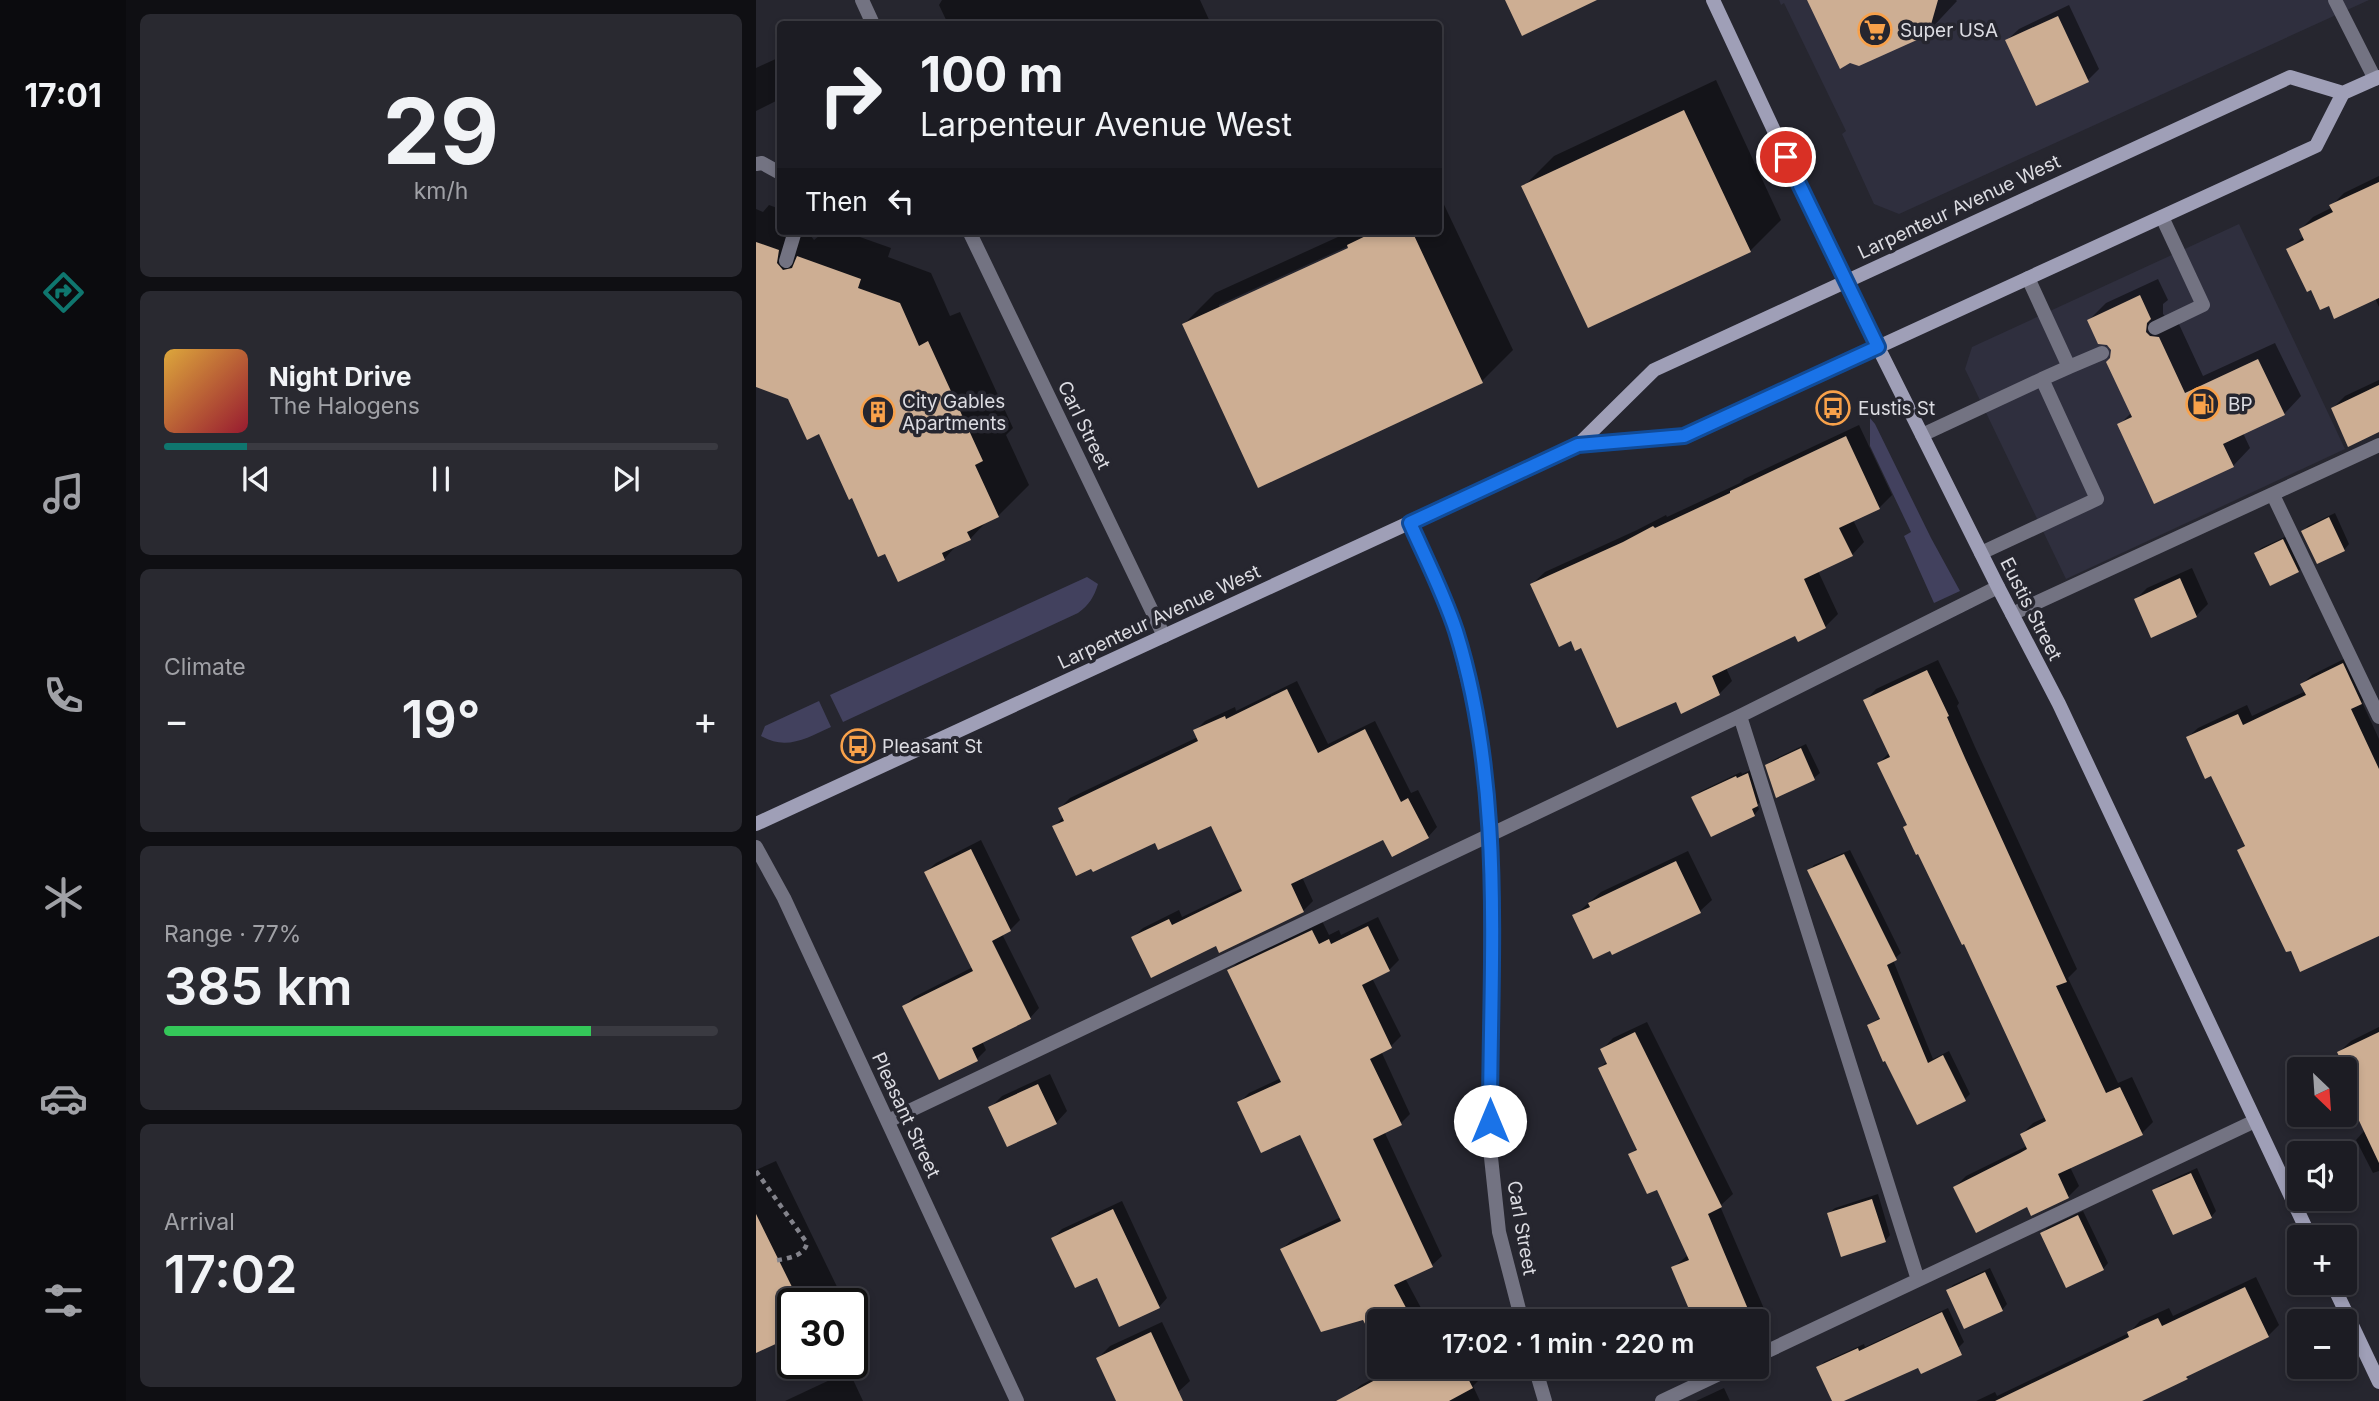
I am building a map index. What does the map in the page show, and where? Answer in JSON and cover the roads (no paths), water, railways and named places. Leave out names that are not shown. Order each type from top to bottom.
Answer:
[{"type":"main road","name":"Eustis Street","points":[[1713,0],[1878,347],[2059,704],[2305,1225]]},
{"type":"main road","name":"Larpenteur Avenue West","points":[[756,824],[1578,445],[1654,370],[1846,280],[2290,77],[2343,93],[2316,146],[2162,217],[1684,436],[1578,445]]},
{"type":"main road","points":[[2343,93],[2377,78]]},
{"type":"main road","points":[[2338,1295],[2379,1382]]},
{"type":"street","points":[[862,0],[872,21]]},
{"type":"street","points":[[2335,0],[2377,78]]},
{"type":"street","points":[[756,164],[762,163],[777,171]]},
{"type":"street","points":[[2155,328],[2203,305],[2162,217]]},
{"type":"street","points":[[786,261],[794,235]]},
{"type":"street","name":"Carl Street","points":[[971,235],[1164,636]]},
{"type":"street","points":[[2028,278],[2069,368]]},
{"type":"street","points":[[1922,435],[2102,353]]},
{"type":"street","points":[[1981,553],[2097,499],[2042,379]]},
{"type":"street","points":[[2012,614],[2379,445]]},
{"type":"street","points":[[2273,495],[2379,717]]},
{"type":"street","name":"Carl Street","points":[[1410,523],[1447,604],[1461,649],[1483,758],[1491,835],[1490,1147],[1499,1232],[1519,1309]]},
{"type":"street","points":[[888,1121],[1740,716],[1998,587]]},
{"type":"street","points":[[1740,716],[1918,1280]]},
{"type":"street","name":"Pleasant Street","points":[[756,847],[784,898],[1017,1401]]},
{"type":"street","points":[[1769,1350],[2255,1121]]},
{"type":"street","points":[[1539,1379],[1545,1401]]},
{"type":"street","points":[[1662,1401],[1709,1379]]},
{"type":"place","name":"Super USA","points":[[1875,30]]},
{"type":"place","name":"BP","points":[[2203,404]]},
{"type":"place","name":"Eustis St","points":[[1833,408]]},
{"type":"place","name":"City Gables Apartments","points":[[878,412]]},
{"type":"place","name":"Pleasant St","points":[[858,746]]}]
